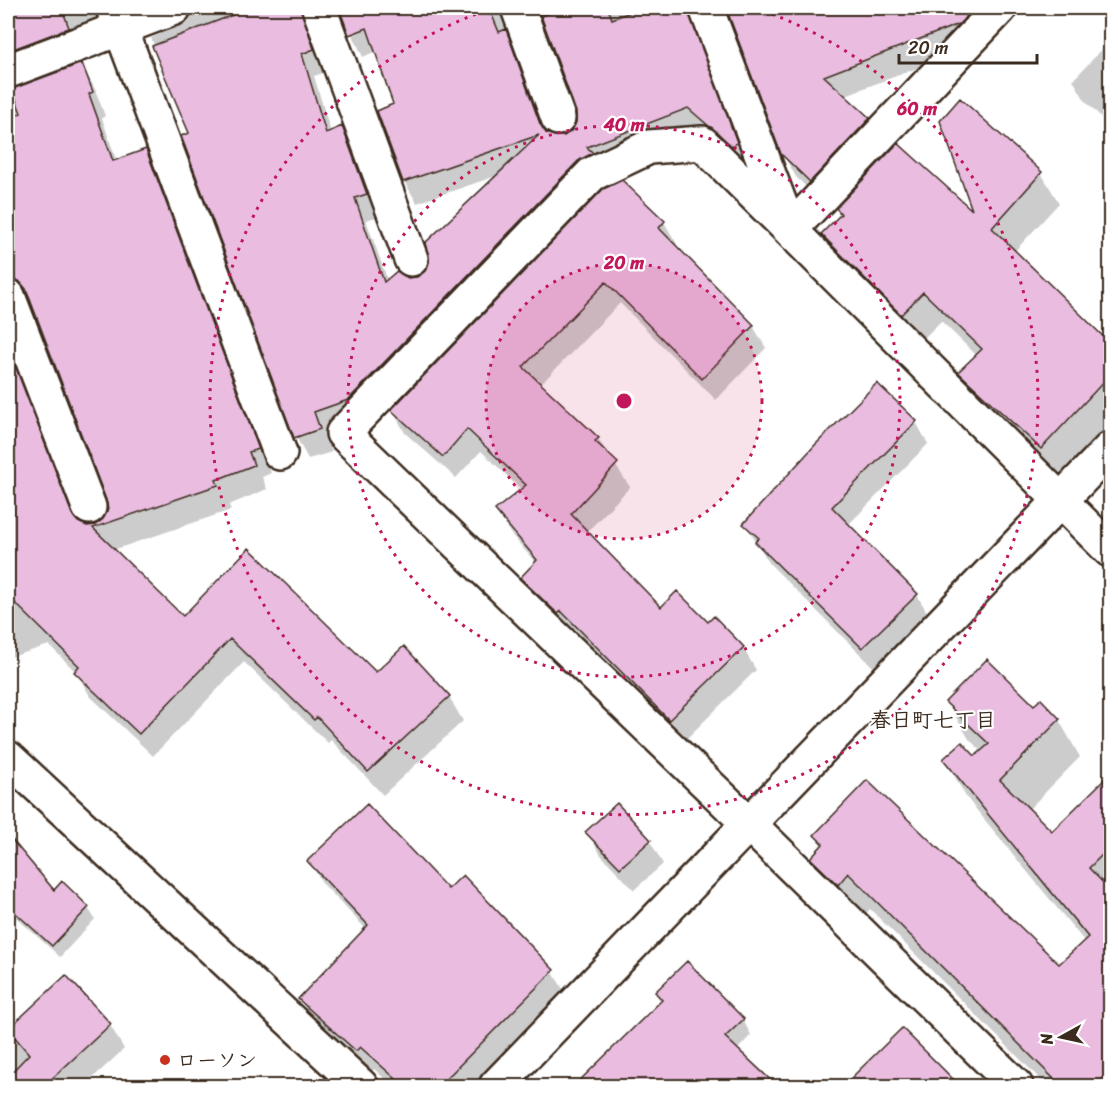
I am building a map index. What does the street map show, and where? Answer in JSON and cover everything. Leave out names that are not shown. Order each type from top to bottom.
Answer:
[{"type":"street","points":[[8,71],[117,18],[174,8]]},
{"type":"street","points":[[319,8],[411,259]]},
{"type":"street","points":[[518,8],[558,118]]},
{"type":"street","points":[[706,8],[790,230]]},
{"type":"street","points":[[790,230],[1000,8]]},
{"type":"street","points":[[117,18],[279,453]]},
{"type":"street","points":[[1016,1086],[750,825],[343,433],[592,174],[649,147],[702,143],[1110,550]]},
{"type":"street","points":[[8,297],[89,507]]},
{"type":"street","points":[[496,1086],[1110,449]]},
{"type":"street","points":[[8,758],[361,1086]]},
{"type":"building","points":[[8,8],[62,8],[69,28],[8,51]]},
{"type":"building","points":[[251,8],[301,8],[314,49],[302,54],[326,133],[342,126],[367,194],[355,198],[384,282],[397,271],[408,278],[417,277],[425,271],[429,262],[425,243],[539,135],[403,182],[377,111],[393,104],[367,28],[349,35],[339,8],[489,8],[499,32],[506,29],[540,124],[546,133],[564,136],[572,130],[576,122],[576,112],[541,16],[564,8],[608,8],[612,19],[641,8],[688,8],[737,142],[733,147],[688,108],[587,147],[593,153],[578,161],[348,400],[314,412],[320,429],[294,438],[181,136],[189,133],[152,46]]},
{"type":"building","points":[[726,8],[975,8],[959,24],[824,76],[870,118],[810,182],[781,154]]},
{"type":"building","points":[[82,63],[93,92],[89,94],[113,161],[146,149],[259,449],[249,452],[254,465],[216,480],[218,485],[93,528],[183,616],[249,548],[376,672],[404,646],[450,696],[368,772],[317,717],[314,720],[230,639],[139,734],[74,672],[79,666],[8,596],[8,347],[72,514],[78,522],[87,526],[95,525],[103,519],[108,509],[26,289],[19,281],[8,278],[8,118],[21,113],[12,89]]},
{"type":"building","points":[[960,98],[1042,172],[992,228],[1110,343],[1110,375],[1041,449],[958,372],[982,349],[923,292],[901,315],[821,234],[841,214],[836,208],[898,143],[972,210],[940,121]]},
{"type":"building","points":[[622,180],[665,221],[659,228],[754,325],[702,379],[606,282],[523,367],[599,438],[595,441],[618,463],[571,514],[661,607],[677,591],[708,622],[714,616],[744,647],[669,720],[561,611],[558,614],[520,578],[537,560],[495,510],[526,485],[467,429],[443,457],[391,410],[603,189]]},
{"type":"building","points":[[877,383],[917,421],[832,507],[918,594],[862,648],[755,542],[759,538],[743,524],[815,445]]},
{"type":"building","points":[[987,659],[1034,705],[1041,699],[1060,719],[1000,780],[1052,831],[1110,774],[1110,847],[1089,868],[1110,890],[1110,1086],[1061,1086],[848,873],[838,885],[810,858],[823,844],[814,835],[867,780],[1059,964],[1088,937],[943,759],[962,742],[975,756],[989,744],[945,702]]},
{"type":"building","points":[[617,803],[651,840],[620,868],[585,832]]},
{"type":"building","points":[[367,804],[448,889],[463,875],[554,970],[439,1086],[404,1086],[360,1047],[356,1051],[298,999],[368,925],[307,861]]},
{"type":"building","points":[[8,835],[54,890],[62,881],[89,907],[52,946],[8,906]]},
{"type":"building","points":[[687,961],[744,1019],[725,1037],[777,1086],[574,1086],[662,1000],[655,992]]},
{"type":"building","points":[[66,975],[111,1024],[44,1086],[8,1086],[8,1076],[29,1054],[8,1029]]},
{"type":"building","points":[[902,1028],[960,1086],[843,1086]]},
{"type":"place","name":"ローソン","points":[[165,1060]]},
{"type":"district","name":"春日町七丁目","points":[[933,720]]}]
